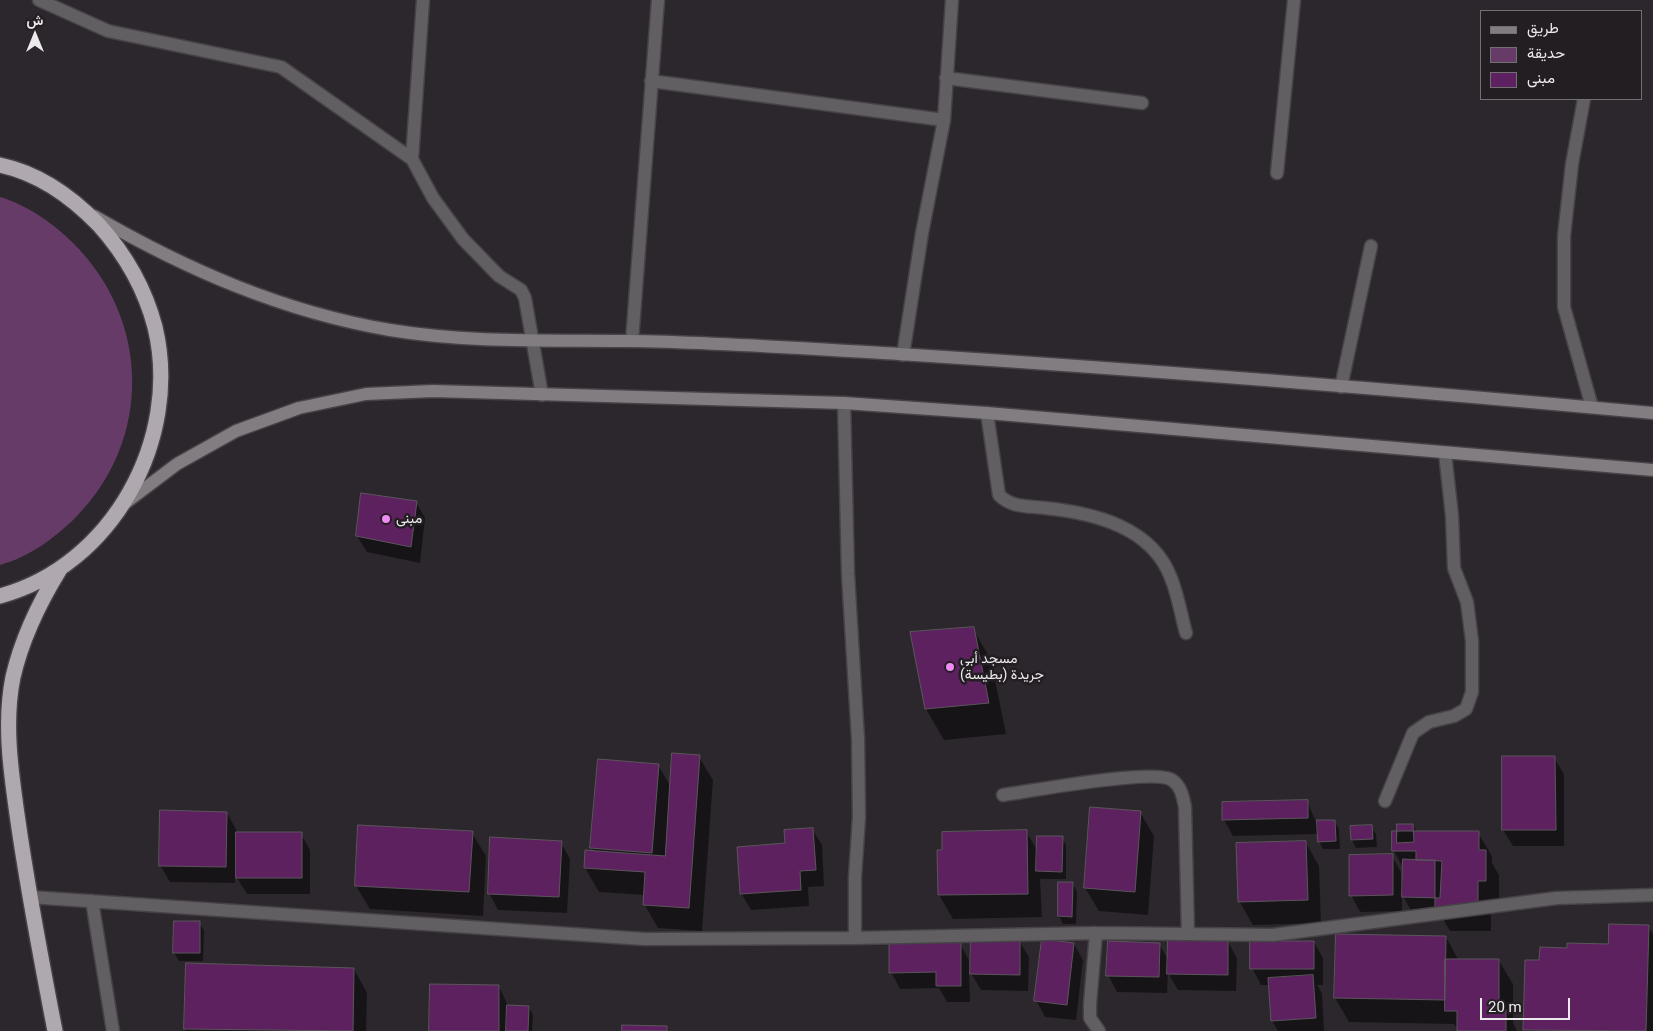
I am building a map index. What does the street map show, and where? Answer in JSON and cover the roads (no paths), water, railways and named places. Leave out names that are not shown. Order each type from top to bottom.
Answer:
[{"type":"highway","points":[[0,165],[20,169],[54,187],[85,211],[116,245],[135,276],[155,328],[161,374],[157,419],[145,464],[124,504],[95,540],[60,569],[16,592],[0,596]]},
{"type":"highway","points":[[54,1031],[30,897],[11,768],[6,676],[39,604],[60,569]]},
{"type":"main road","points":[[85,211],[142,244],[200,272],[261,297],[323,316],[387,330],[442,338],[532,342],[632,341],[903,355],[1340,387],[1653,413]]},
{"type":"main road","points":[[124,504],[186,459],[236,431],[300,408],[366,394],[433,391],[542,395],[661,396],[844,403],[987,413],[1653,470]]},
{"type":"street","points":[[39,0],[108,31],[280,67],[412,159],[433,198],[463,239],[499,276],[521,290],[528,308],[542,395]]},
{"type":"street","points":[[412,159],[423,0]]},
{"type":"street","points":[[632,341],[658,0]]},
{"type":"street","points":[[903,355],[922,233],[944,120],[952,0]]},
{"type":"street","points":[[1277,173],[1294,0]]},
{"type":"street","points":[[946,78],[1142,103]]},
{"type":"street","points":[[651,81],[944,120]]},
{"type":"street","points":[[1584,100],[1572,164],[1564,236],[1564,307],[1592,407]]},
{"type":"street","points":[[1340,387],[1371,246]]},
{"type":"street","points":[[844,403],[848,574],[858,739],[859,817],[855,877],[855,938]]},
{"type":"street","points":[[987,413],[999,495],[1007,503],[1068,510],[1115,522],[1151,544],[1171,576],[1186,633]]},
{"type":"street","points":[[1385,801],[1413,733],[1429,722],[1454,716],[1466,709],[1472,692],[1472,642],[1467,602],[1454,568],[1452,516],[1446,452]]},
{"type":"street","points":[[1003,795],[1135,777],[1159,776],[1171,780],[1182,790],[1185,807],[1188,934]]},
{"type":"street","points":[[30,897],[644,939],[855,938],[1096,933],[1273,935],[1557,898],[1653,894]]},
{"type":"street","points":[[92,901],[113,1031]]},
{"type":"street","points":[[1096,933],[1090,1018],[1099,1031]]},
{"type":"place","name":"مبنى","points":[[386,519]]},
{"type":"place","name":"مسجد أبي جريدة (بطيسة)","points":[[950,667]]}]
